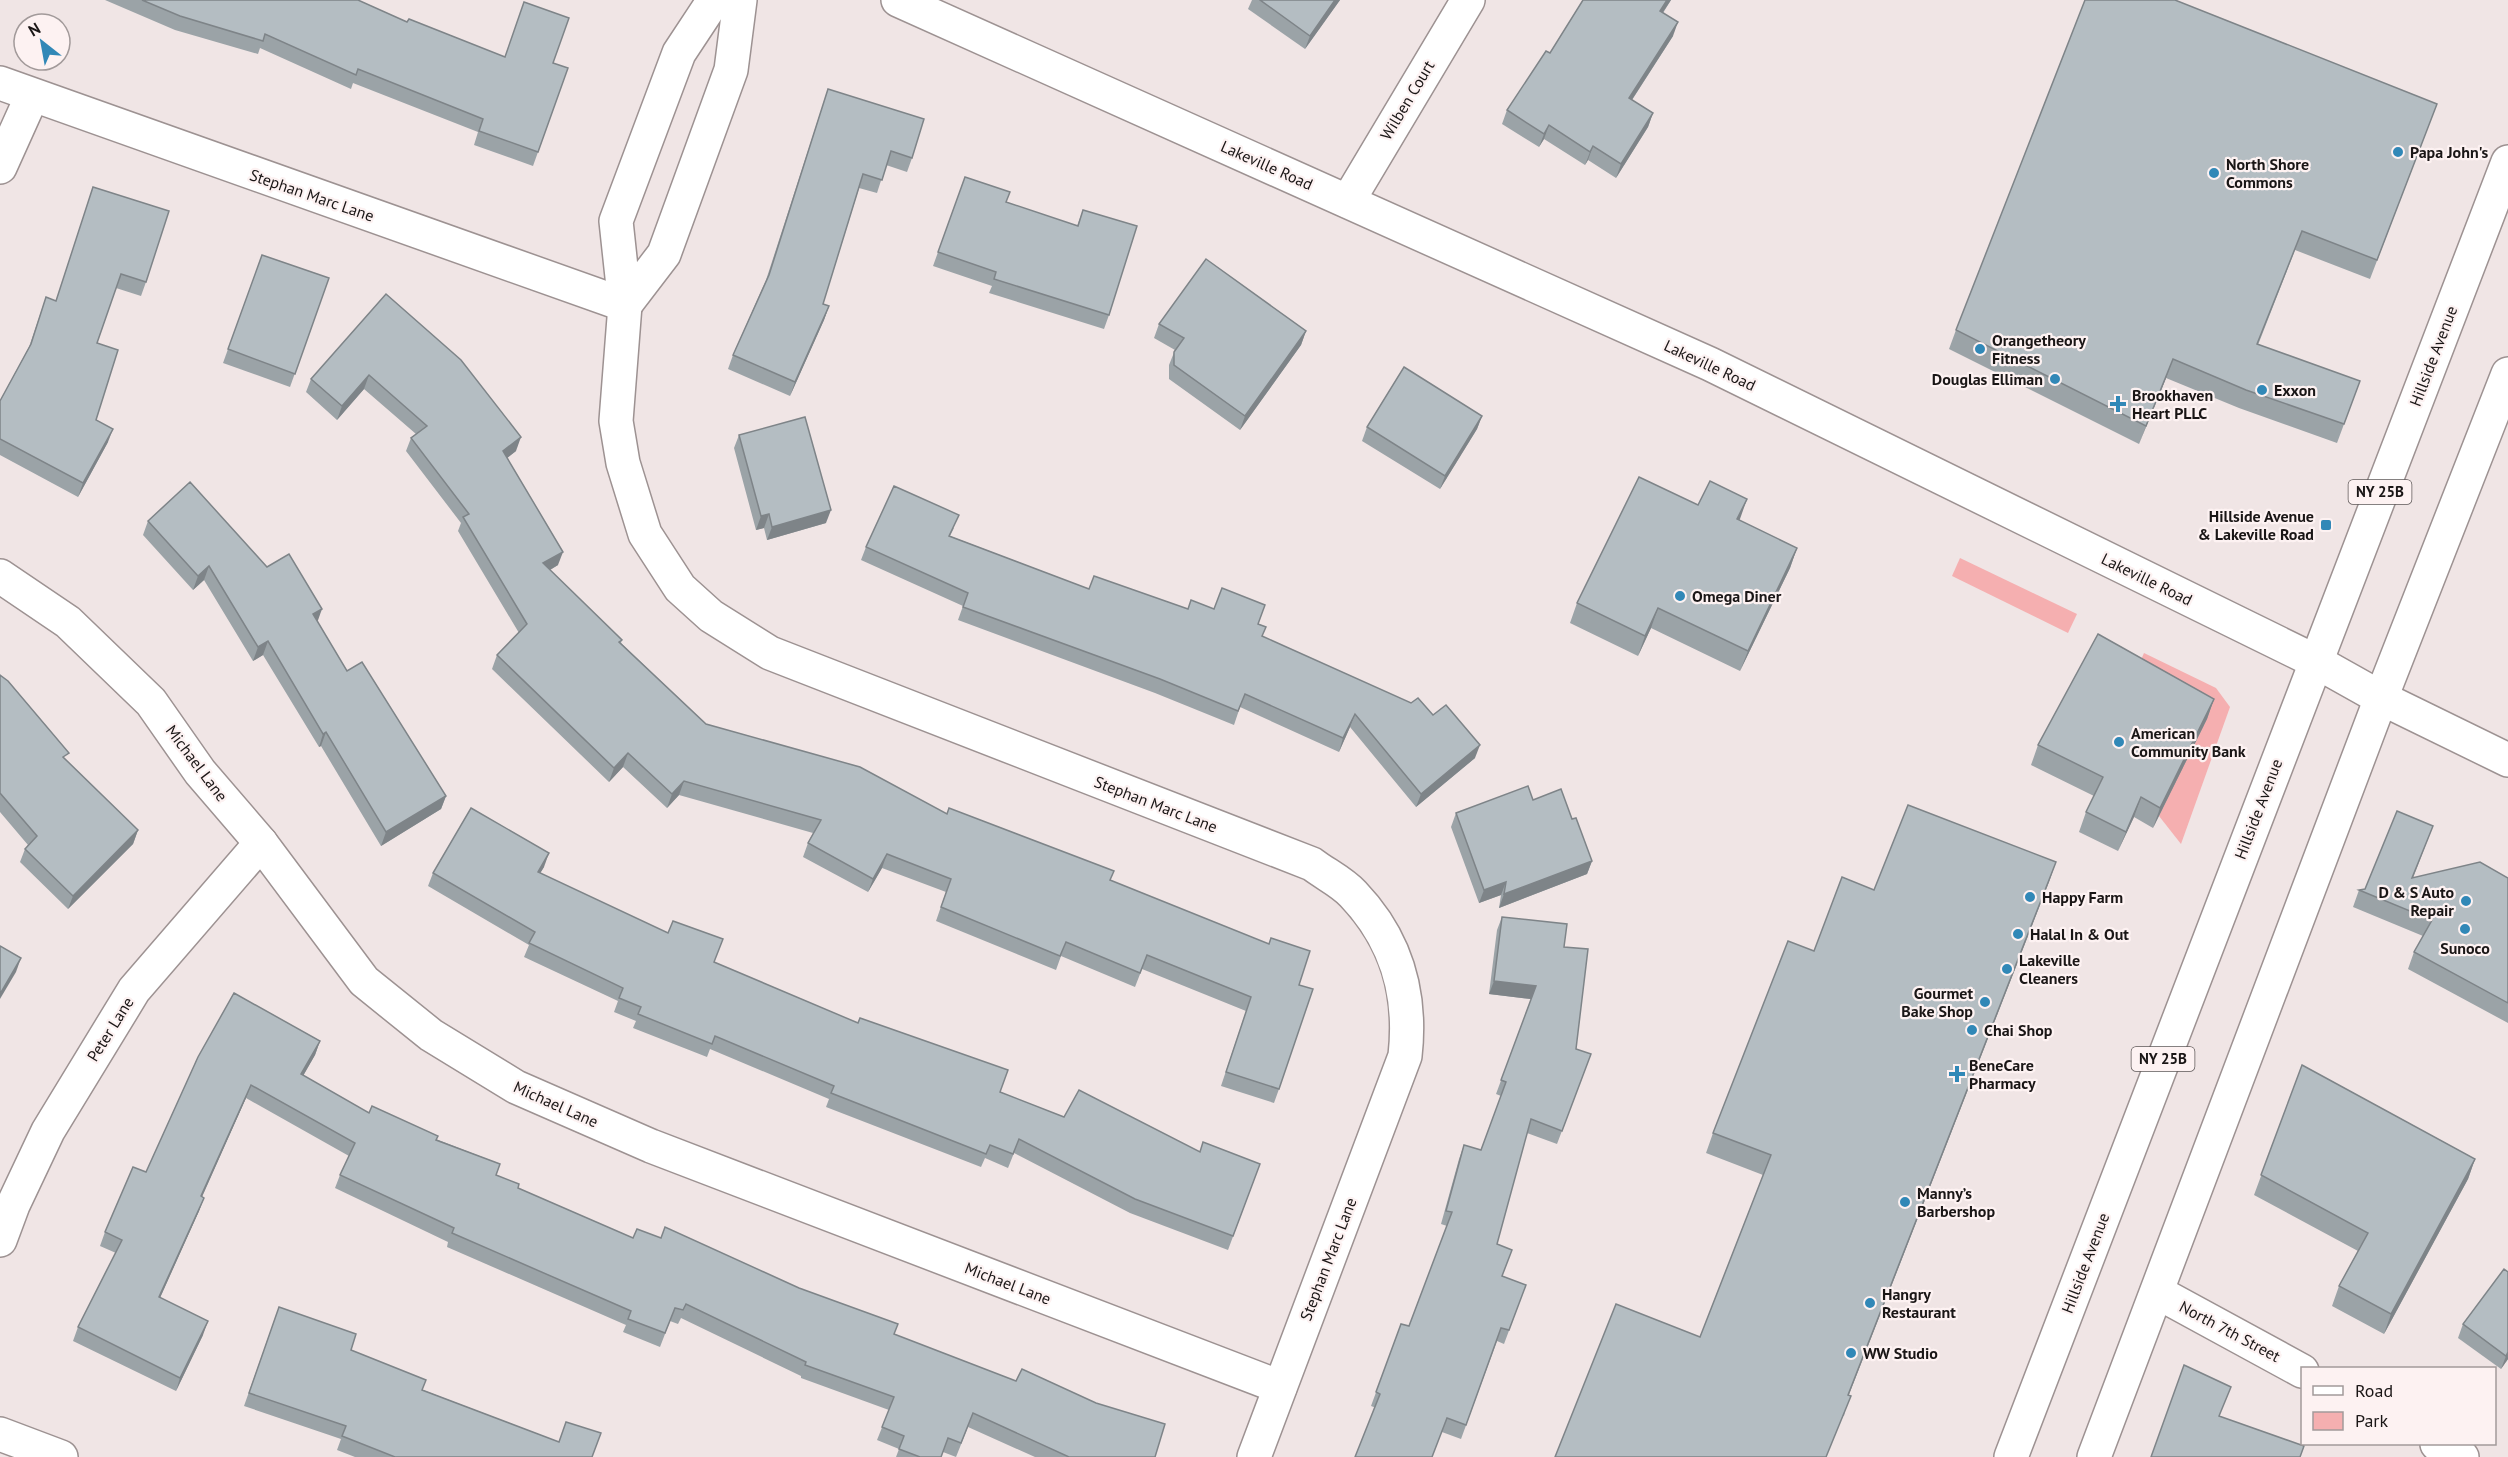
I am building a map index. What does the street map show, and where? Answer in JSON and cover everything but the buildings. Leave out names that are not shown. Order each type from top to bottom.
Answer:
[{"type":"street","name":"Stephan Marc Lane","points":[[714,0],[679,52],[616,221],[625,305],[616,421],[622,464],[645,534],[681,588],[711,616],[770,653],[1312,864],[1352,892],[1373,917],[1400,966],[1409,1024],[1405,1056],[1254,1457]]},
{"type":"street","points":[[625,305],[664,254],[731,70],[740,0]]},
{"type":"street","name":"Lakeville Road","points":[[900,0],[1710,363],[2315,661],[2381,698],[2508,760]]},
{"type":"street","name":"Wilben Court","points":[[1348,201],[1468,0]]},
{"type":"street","name":"Stephan Marc Lane","points":[[0,83],[625,305]]},
{"type":"street","points":[[0,167],[32,96]]},
{"type":"street","name":"Hillside Avenue","points":[[2011,1457],[2508,162]]},
{"type":"street","points":[[2094,1457],[2381,698],[2508,374]]},
{"type":"street","name":"Michael Lane","points":[[0,576],[68,622],[152,702],[200,772],[261,843],[364,981],[431,1035],[516,1087],[651,1146],[1280,1387]]},
{"type":"street","name":"Peter Lane","points":[[0,1240],[13,1205],[48,1131],[134,990],[261,843]]},
{"type":"street","name":"North 7th Street","points":[[2157,1292],[2301,1370]]},
{"type":"street","points":[[0,1434],[62,1457]]},
{"type":"street","points":[[2441,1445],[2462,1457]]},
{"type":"green space","points":[[1960,558],[2077,614],[2068,633],[1952,576]]},
{"type":"green space","points":[[2144,653],[2216,688],[2230,707],[2181,844],[2159,816],[2133,678]]},
{"type":"place","name":"Papa John's","points":[[2398,152]]},
{"type":"place","name":"North Shore Commons","points":[[2214,173]]},
{"type":"place","name":"Orangetheory Fitness","points":[[1980,349]]},
{"type":"place","name":"Douglas Elliman","points":[[2055,379]]},
{"type":"place","name":"Exxon","points":[[2262,390]]},
{"type":"place","name":"Brookhaven Heart PLLC","points":[[2118,404]]},
{"type":"place","name":"Hillside Avenue & Lakeville Road","points":[[2326,525]]},
{"type":"place","name":"Omega Diner","points":[[1680,596]]},
{"type":"place","name":"American Community Bank","points":[[2119,742]]},
{"type":"place","name":"Happy Farm","points":[[2030,897]]},
{"type":"place","name":"D & S Auto Repair","points":[[2466,901]]},
{"type":"place","name":"Sunoco","points":[[2465,929]]},
{"type":"place","name":"Halal In & Out","points":[[2018,934]]},
{"type":"place","name":"Lakeville Cleaners","points":[[2007,969]]},
{"type":"place","name":"Gourmet Bake Shop","points":[[1985,1002]]},
{"type":"place","name":"Chai Shop","points":[[1972,1030]]},
{"type":"place","name":"BeneCare Pharmacy","points":[[1957,1074]]},
{"type":"place","name":"Manny’s Barbershop","points":[[1905,1202]]},
{"type":"place","name":"Hangry Restaurant","points":[[1870,1303]]},
{"type":"place","name":"WW Studio","points":[[1851,1353]]}]
